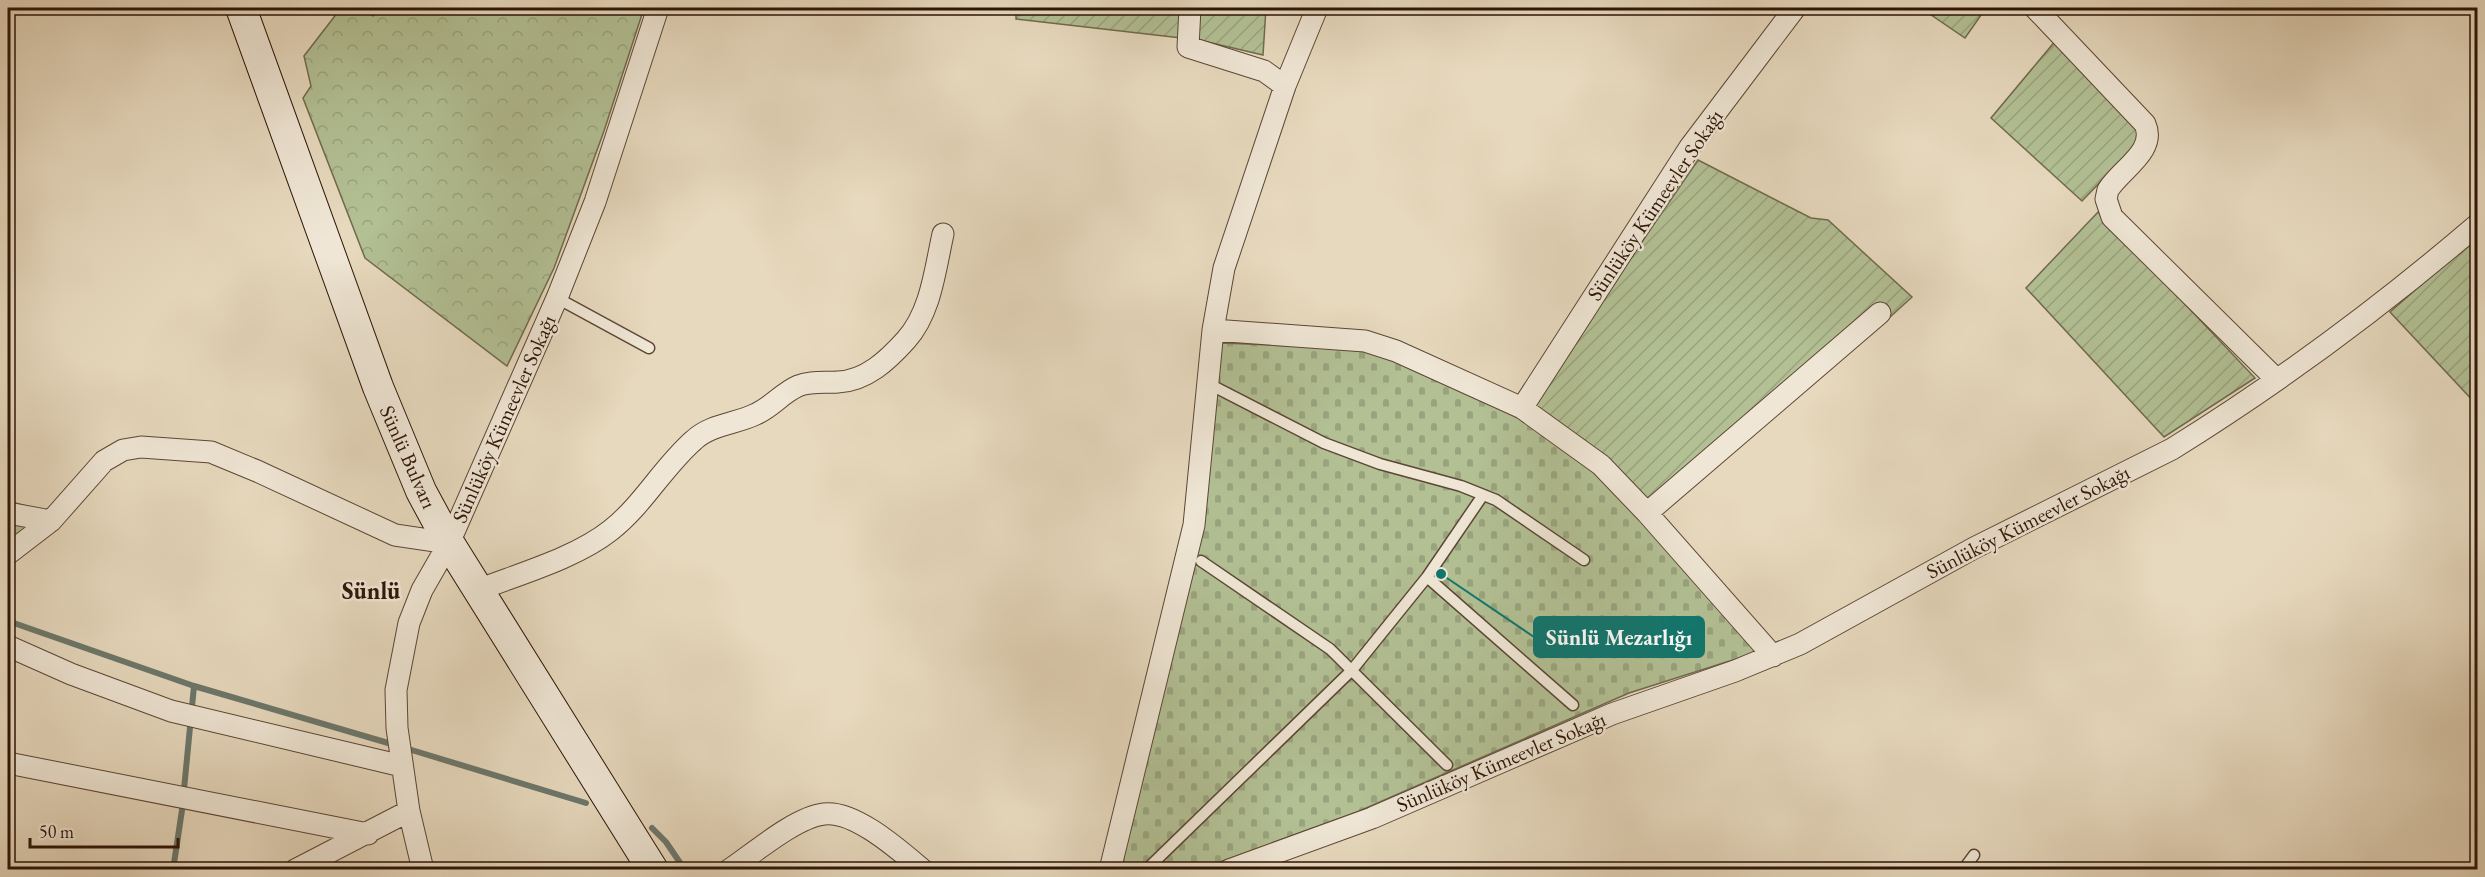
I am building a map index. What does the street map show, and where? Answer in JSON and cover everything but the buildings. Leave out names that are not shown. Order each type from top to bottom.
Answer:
[{"type":"main road","name":"Sünlü Bulvarı","points":[[242,8],[378,387],[421,491],[449,543],[593,770],[653,870]]},
{"type":"street","name":"Sünlüköy Kümeevler Sokağı","points":[[8,554],[51,521],[104,461],[123,450],[141,447],[211,452],[395,535],[449,543],[557,298],[595,202],[658,8]]},
{"type":"street","points":[[1190,8],[1188,47],[1264,71],[1285,86]]},
{"type":"street","points":[[1110,870],[1194,525],[1213,330],[1224,268],[1285,86],[1317,8]]},
{"type":"street","name":"Sünlüköy Kümeevler Sokağı","points":[[1522,408],[1690,147],[1795,8]]},
{"type":"street","points":[[2035,8],[2138,116],[2149,133],[2145,149],[2108,190],[2106,199],[2112,217],[2276,379]]},
{"type":"street","name":"Sünlüköy Kümeevler Sokağı","points":[[1229,870],[1382,813],[1611,714],[1773,656],[1826,630],[1974,548],[2172,449],[2376,309],[2478,224]]},
{"type":"street","points":[[478,590],[572,552],[610,531],[683,450],[705,432],[756,415],[795,387],[807,383],[842,382],[860,378],[875,370],[907,340],[920,321],[926,307],[943,234]]},
{"type":"street","points":[[1647,513],[1880,313]]},
{"type":"street","points":[[1213,330],[1365,341],[1415,359],[1522,408],[1591,456],[1647,513],[1773,656]]},
{"type":"street","points":[[8,513],[51,521]]},
{"type":"street","points":[[423,870],[409,811],[402,766],[396,690],[401,656],[422,590],[449,543]]},
{"type":"street","points":[[8,646],[71,674],[171,711],[402,766]]},
{"type":"street","points":[[8,763],[368,834]]},
{"type":"street","points":[[295,870],[409,811]]},
{"type":"street","points":[[729,870],[794,827],[824,814],[848,818],[872,832],[922,870]]},
{"type":"lane","points":[[557,298],[649,348]]},
{"type":"lane","points":[[1209,384],[1333,447],[1380,464],[1461,486],[1483,495],[1507,507],[1584,560]]},
{"type":"lane","points":[[1146,870],[1352,670],[1427,577],[1483,495]]},
{"type":"lane","points":[[1201,561],[1307,631],[1352,670],[1447,765]]},
{"type":"lane","points":[[1427,577],[1573,705]]},
{"type":"lane","points":[[1963,870],[1974,855]]},
{"type":"green space","points":[[341,8],[362,8],[373,16],[380,8],[644,8],[604,131],[554,268],[507,366],[365,258],[303,98],[311,86],[304,56]]},
{"type":"green space","points":[[1016,8],[1266,8],[1263,55],[1199,40],[1016,19]]},
{"type":"green space","points":[[1921,8],[1986,8],[1965,38]]},
{"type":"green space","points":[[2057,39],[2139,131],[2135,146],[2082,201],[1991,118]]},
{"type":"green space","points":[[1698,160],[1811,218],[1828,220],[1912,297],[1889,318],[1878,304],[1645,504],[1533,409],[1594,312]]},
{"type":"green space","points":[[2098,212],[2255,378],[2164,437],[2026,288]]},
{"type":"green space","points":[[2477,236],[2477,405],[2390,312]]},
{"type":"green space","points":[[1221,343],[1368,349],[1515,415],[1557,441],[1614,489],[1758,652],[1629,693],[1357,812],[1201,869],[1119,870]]},
{"type":"green space","points":[[8,501],[37,509],[8,555]]},
{"type":"waterway","points":[[8,621],[194,686],[395,745]]},
{"type":"waterway","points":[[173,870],[182,810],[194,686]]},
{"type":"waterway","points":[[405,748],[586,803]]},
{"type":"waterway","points":[[652,828],[666,842],[685,870]]},
{"type":"place","name":"Sünlü Mezarlığı","points":[[1441,574]]},
{"type":"district","name":"Sünlü","points":[[371,591]]}]
